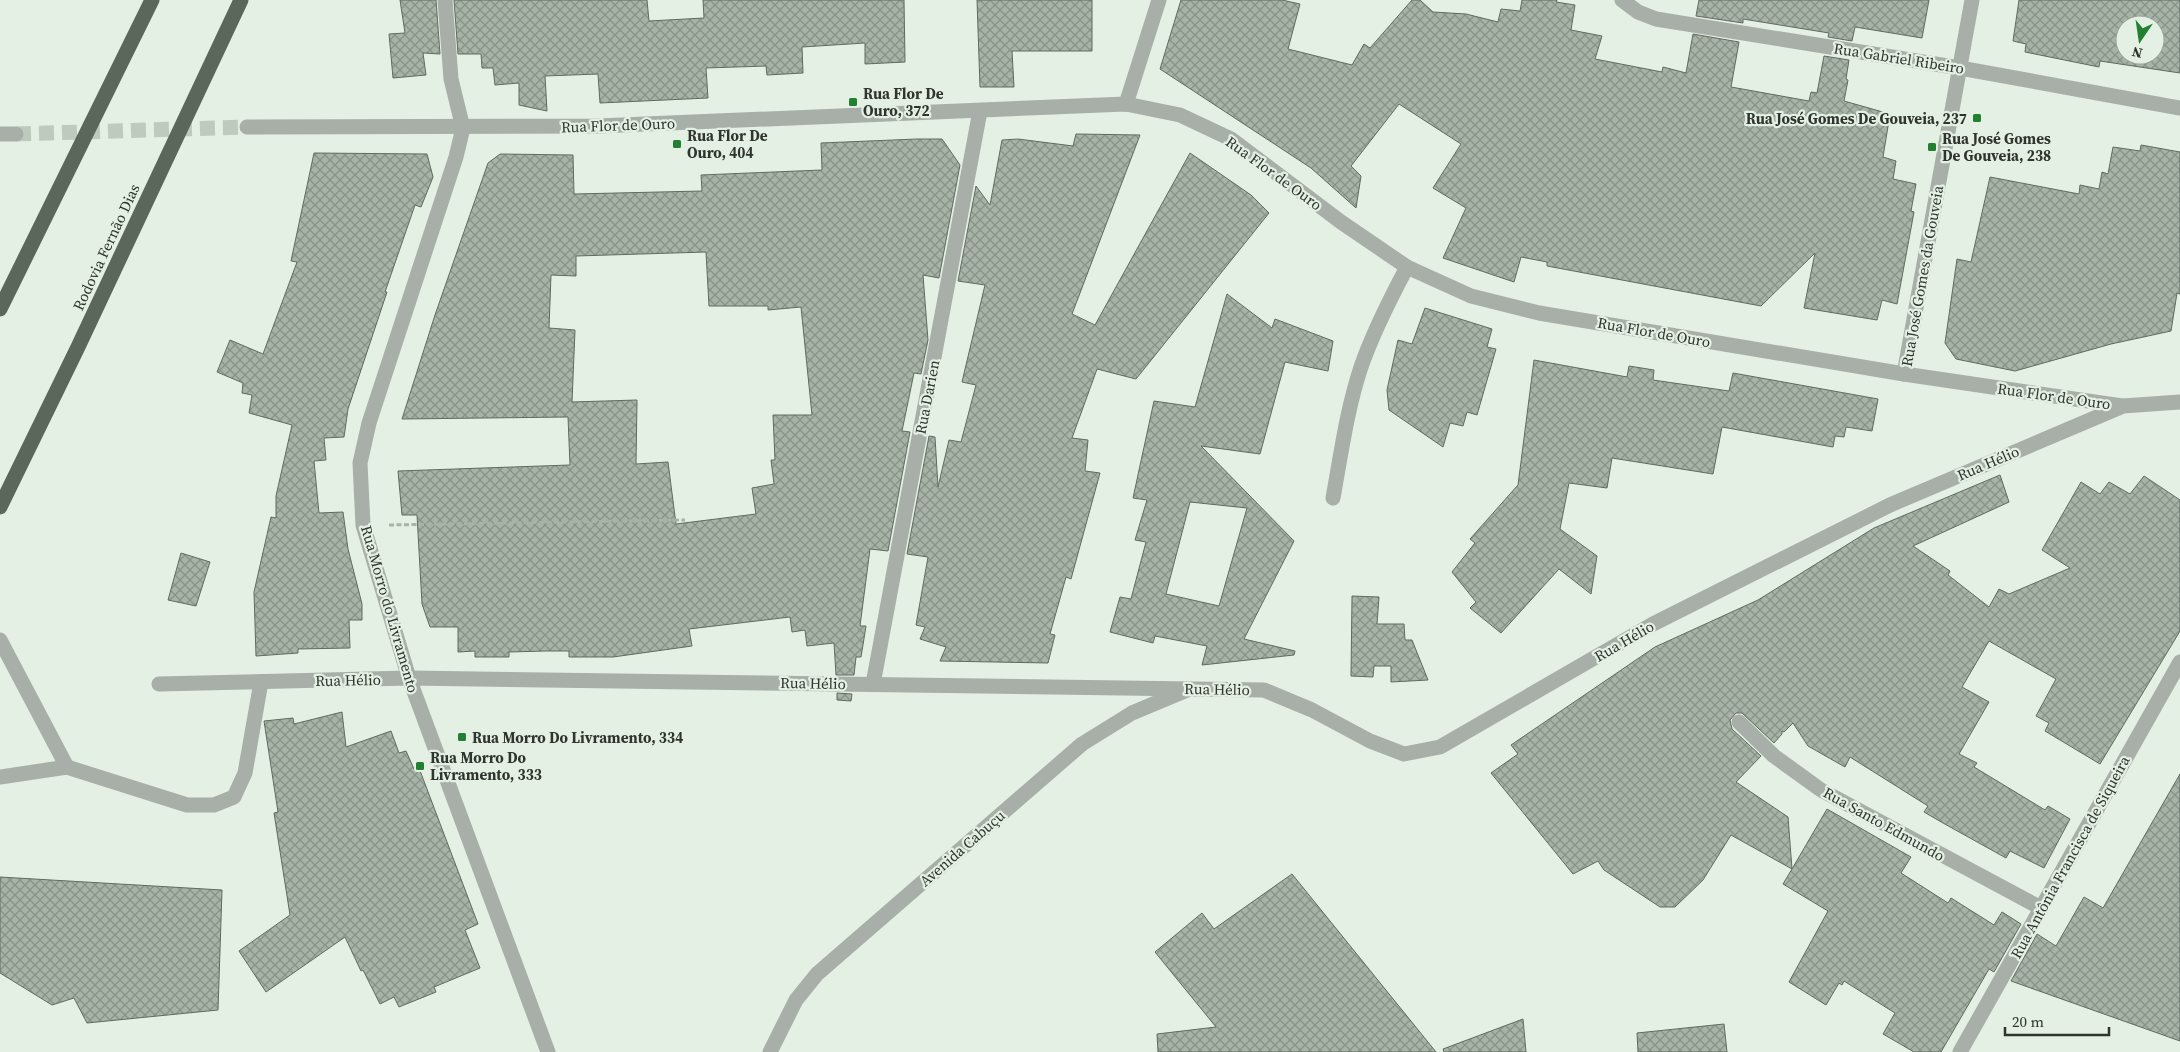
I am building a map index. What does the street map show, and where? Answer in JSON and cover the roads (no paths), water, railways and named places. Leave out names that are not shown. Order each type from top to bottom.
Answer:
[{"type":"highway","points":[[0,309],[152,0]]},
{"type":"highway","name":"Rodovia Fernão Dias","points":[[0,507],[82,338],[241,0]]},
{"type":"street","points":[[445,0],[451,79],[463,128]]},
{"type":"street","points":[[1126,104],[1159,0]]},
{"type":"street","name":"Rua Gabriel Ribeiro","points":[[1622,0],[1638,12],[1656,19],[1960,68],[2180,108]]},
{"type":"street","name":"Rua José Gomes da Gouveia","points":[[1904,374],[1972,0]]},
{"type":"street","name":"Rua Flor de Ouro","points":[[247,127],[463,128],[598,126],[1126,104],[1180,115],[1231,139],[1341,222],[1407,267],[1471,296],[1539,313],[1904,374],[2123,406]]},
{"type":"street","name":"Rua Darien","points":[[873,684],[980,111]]},
{"type":"street","name":"Rua Morro do Livramento","points":[[463,128],[456,158],[369,423],[360,463],[363,525],[408,678],[548,1052]]},
{"type":"street","points":[[0,134],[16,134]]},
{"type":"street","points":[[1333,498],[1345,430],[1361,367],[1389,302],[1407,267]]},
{"type":"street","name":"Rua Hélio","points":[[159,684],[408,678],[1264,690],[1312,710],[1370,741],[1404,754],[1440,747],[1653,624],[1890,506],[2123,406],[2180,402]]},
{"type":"street","points":[[0,640],[67,767]]},
{"type":"street","name":"Rua Antônia Francisca de Siqueira","points":[[1960,1052],[2180,662]]},
{"type":"street","points":[[0,777],[67,767],[187,805],[214,805],[234,797],[245,774],[261,682]]},
{"type":"street","name":"Avenida Cabuçu","points":[[770,1052],[796,1000],[817,974],[1082,744],[1132,713],[1193,688]]},
{"type":"street","name":"Rua Santo Edmundo","points":[[1739,722],[1774,756],[1821,790],[2041,908]]},
{"type":"tunnel","points":[[16,134],[247,127]]},
{"type":"place","name":"Rua Flor De Ouro, 372","points":[[853,102]]},
{"type":"place","name":"Rua José Gomes De Gouveia, 237","points":[[1977,118]]},
{"type":"place","name":"Rua Flor De Ouro, 404","points":[[677,144]]},
{"type":"place","name":"Rua José Gomes De Gouveia, 238","points":[[1932,147]]},
{"type":"place","name":"Rua Morro Do Livramento, 334","points":[[462,737]]},
{"type":"place","name":"Rua Morro Do Livramento, 333","points":[[420,766]]}]
